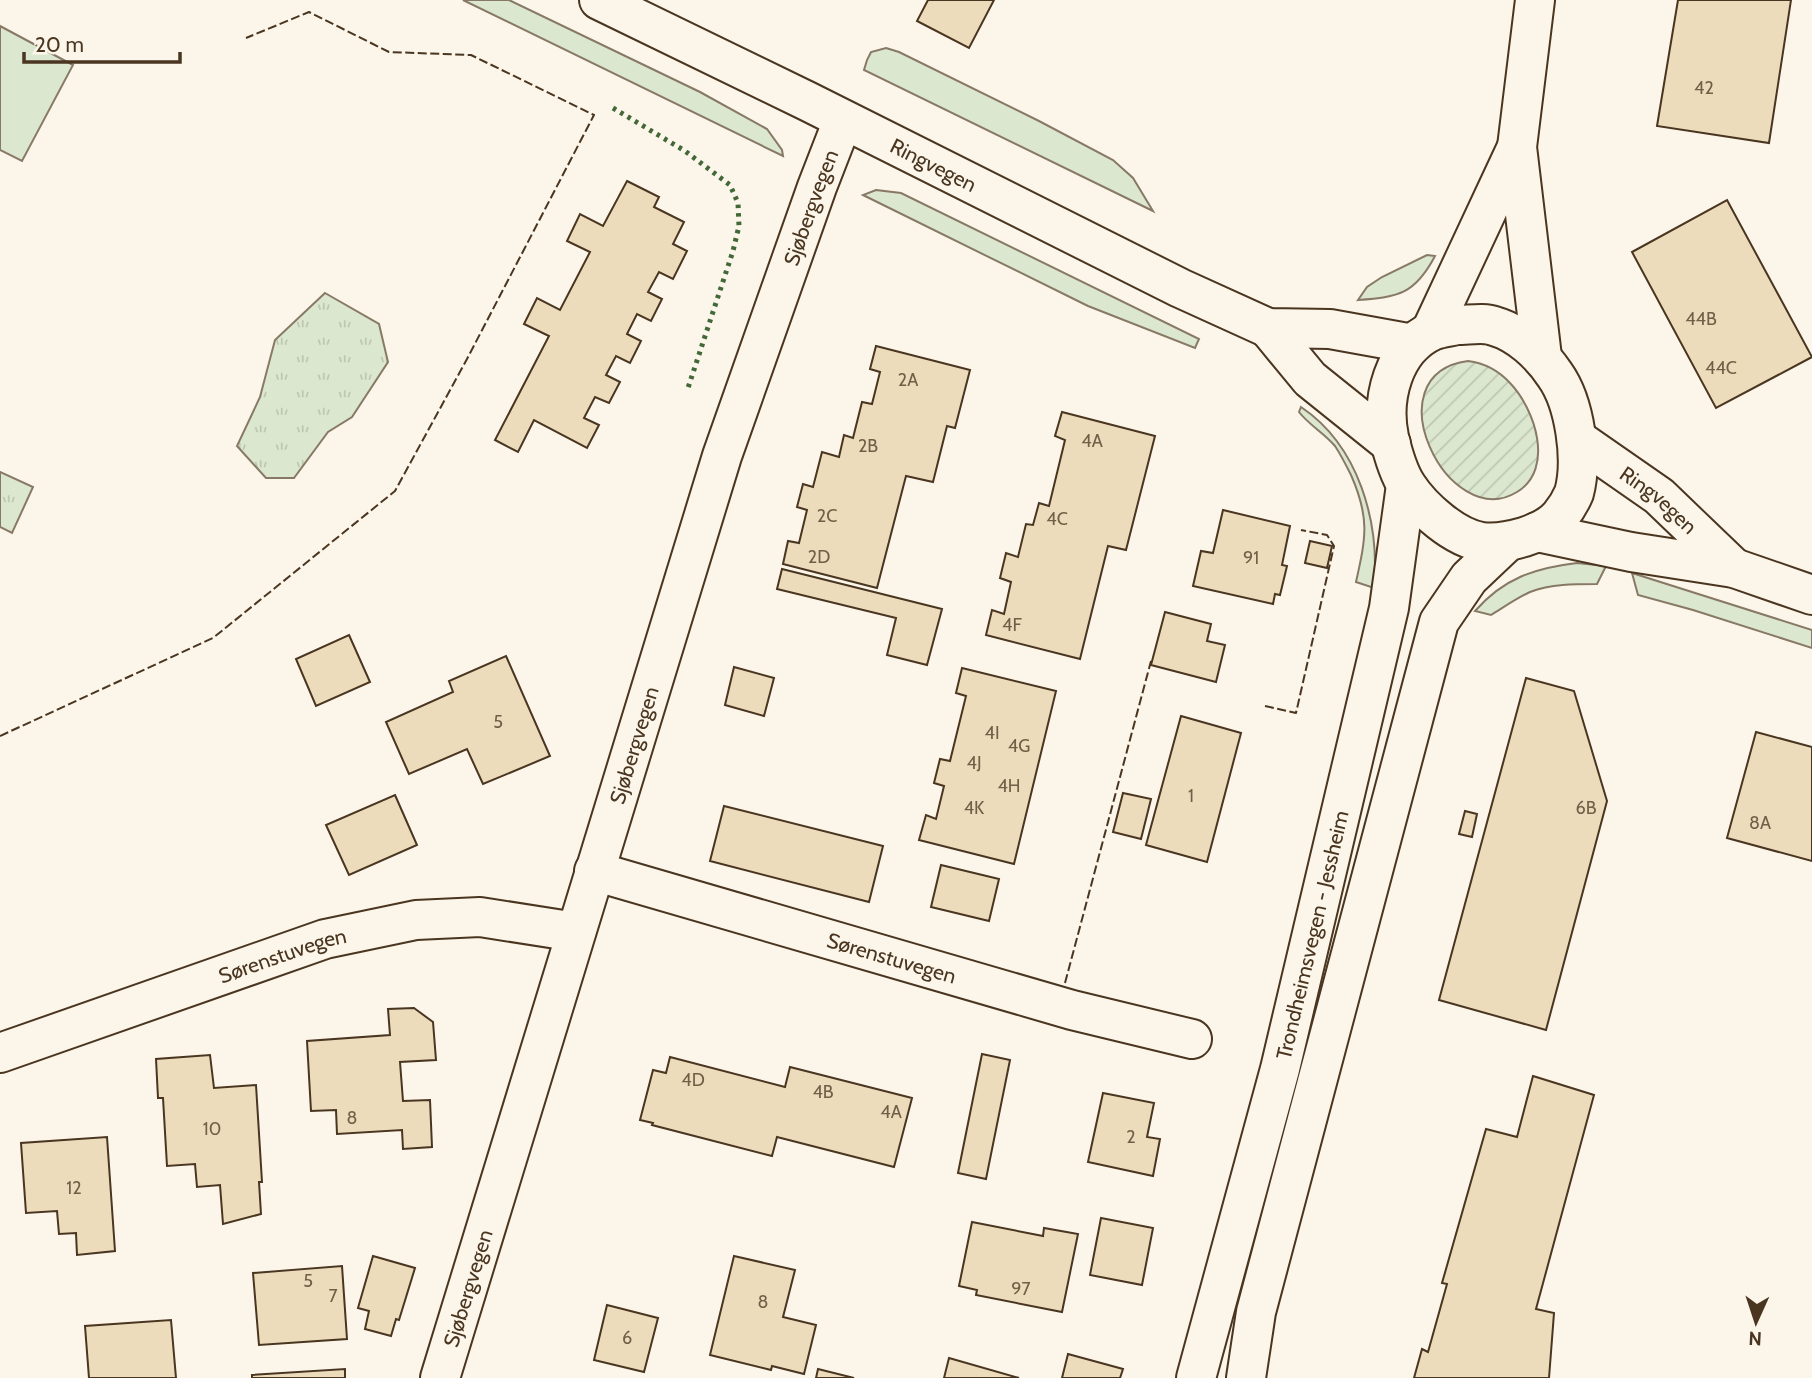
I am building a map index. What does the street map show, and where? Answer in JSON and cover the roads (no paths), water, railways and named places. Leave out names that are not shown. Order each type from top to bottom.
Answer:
[{"type":"main road","name":"Ringvegen","points":[[598,0],[1180,288],[1268,328],[1330,329],[1422,338]]},
{"type":"main road","points":[[1535,0],[1517,147],[1542,357]]},
{"type":"main road","name":"Sjøbergvegen","points":[[440,1378],[722,456],[843,120]]},
{"type":"main road","points":[[1422,338],[1457,325],[1493,325],[1519,338],[1542,357],[1557,377],[1571,410],[1577,439],[1573,494],[1559,518],[1522,537],[1480,542],[1450,529],[1425,508],[1406,485],[1394,459],[1387,427],[1387,395],[1394,372],[1422,338],[1517,147]]},
{"type":"main road","name":"Ringvegen","points":[[1268,328],[1310,379],[1391,444]]},
{"type":"main road","name":"Ringvegen","points":[[1577,439],[1660,496],[1734,568]]},
{"type":"main road","name":"Trondheimsvegen - Jessheim","points":[[1196,1378],[1280,1069],[1389,608],[1406,485]]},
{"type":"main road","name":"Ringvegen","points":[[1522,537],[1734,568],[1812,595]]},
{"type":"main road","name":"Trondheimsvegen - Jessheim","points":[[1245,1378],[1256,1312],[1439,622],[1469,578],[1522,537]]},
{"type":"main road","name":"Sørenstuvegen","points":[[594,871],[1072,1010],[1192,1039]]},
{"type":"main road","name":"Sørenstuvegen","points":[[0,1053],[325,939],[416,920],[480,917],[576,932]]}]
